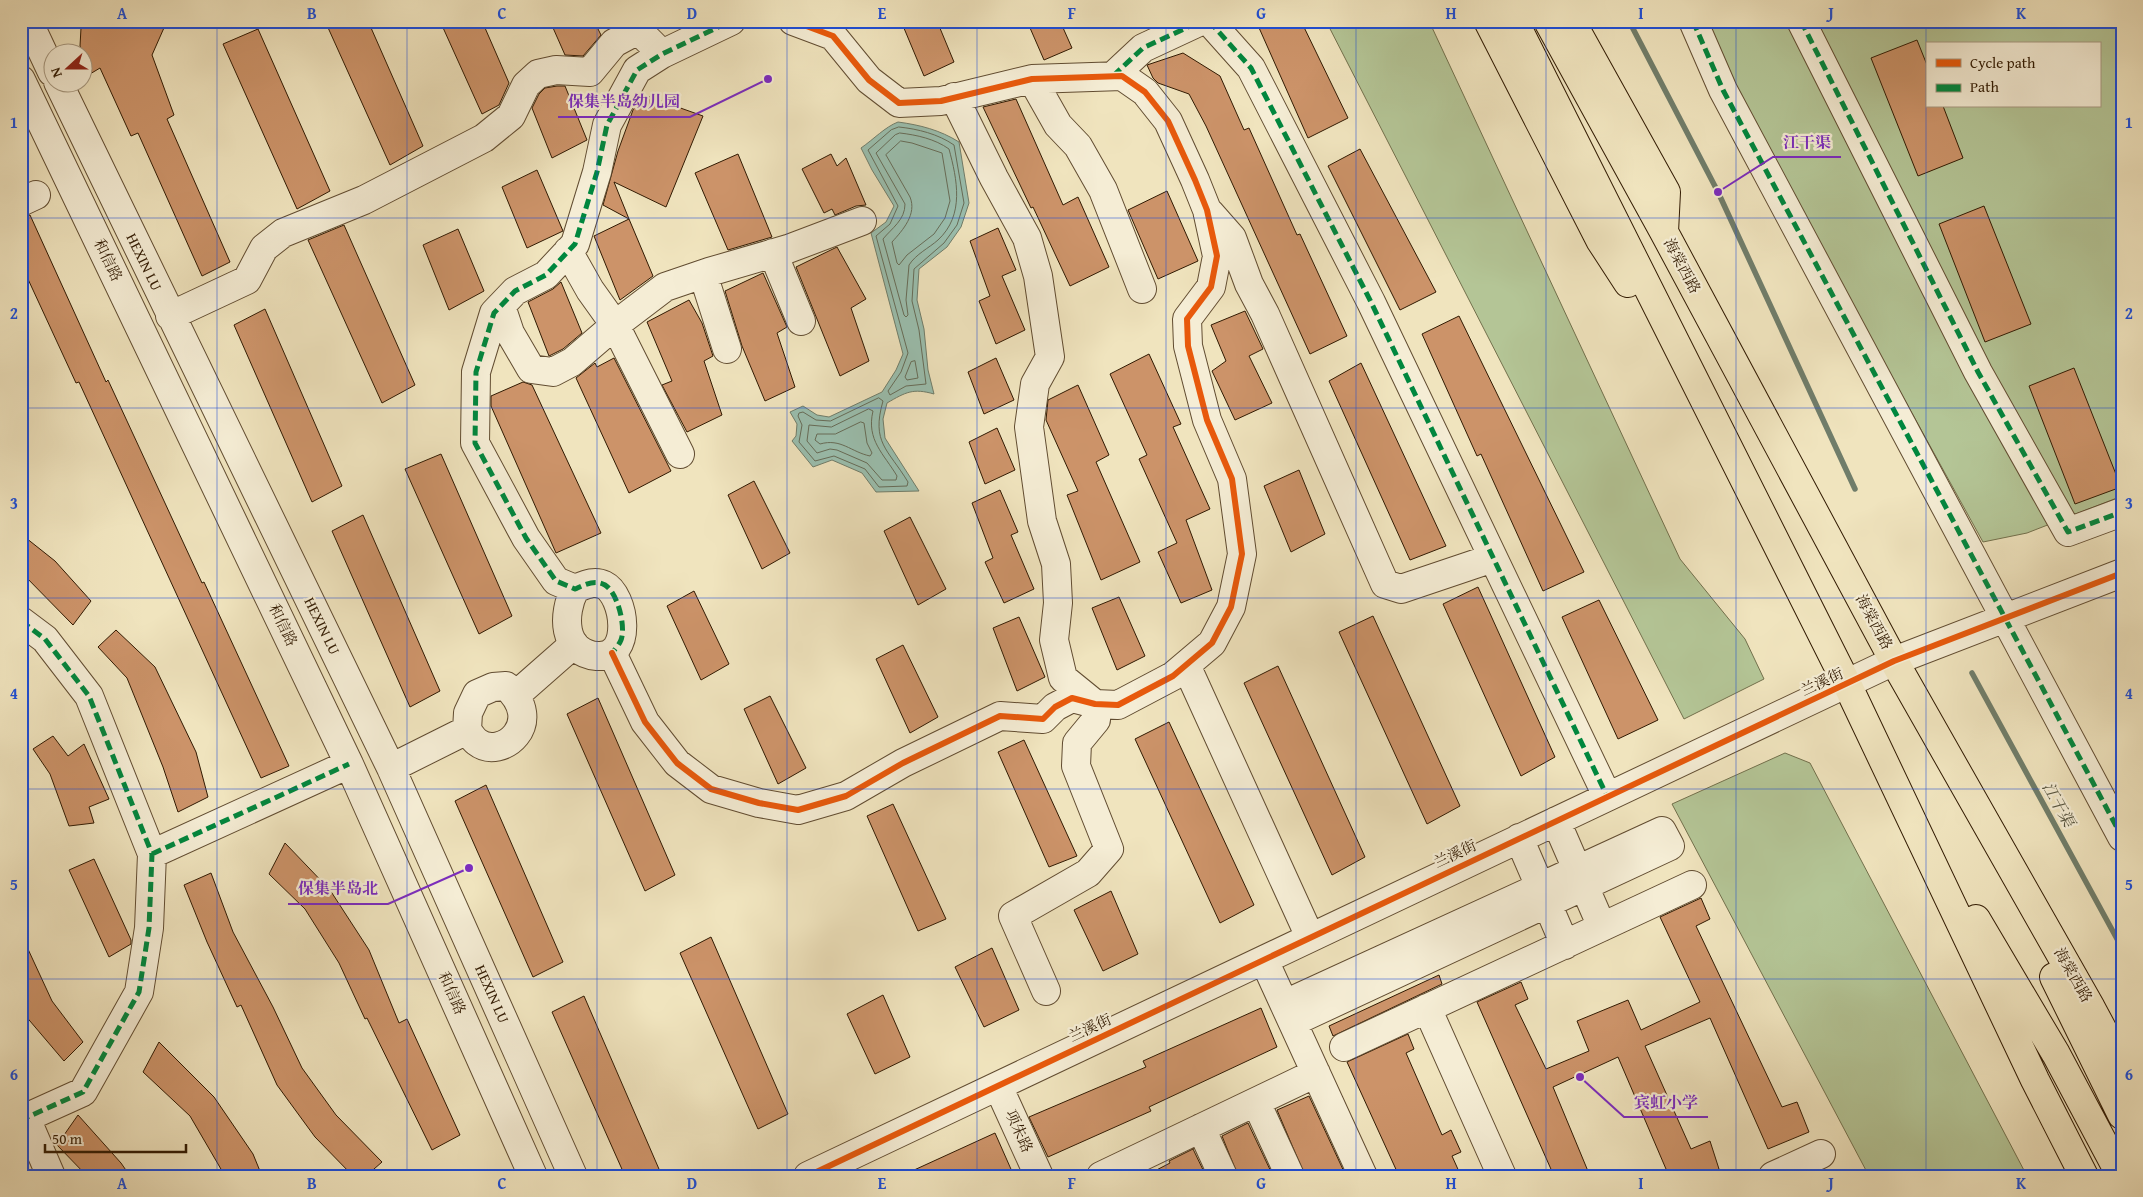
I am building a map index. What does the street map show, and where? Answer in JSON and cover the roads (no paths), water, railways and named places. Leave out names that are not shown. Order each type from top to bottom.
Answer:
[{"type":"main road","points":[[1488,21],[1600,240],[1704,402]]},
{"type":"main road","points":[[1514,21],[1847,684],[2035,1080],[2084,1176]]},
{"type":"main road","name":"海棠西路","points":[[1548,21],[1664,232],[1894,661],[2122,1066]]},
{"type":"main road","points":[[1571,21],[1666,192],[1664,232]]},
{"type":"main road","points":[[1944,749],[2122,1115]]},
{"type":"main road","points":[[1886,767],[2056,1054],[2121,1176]]},
{"type":"street","points":[[28,21],[42,51]]},
{"type":"street","points":[[575,589],[556,582],[526,538],[476,443],[476,372],[494,313],[515,291],[546,275],[575,244],[594,181],[607,125],[637,70],[662,54],[730,21]]},
{"type":"street","points":[[612,653],[645,722],[677,763],[711,789],[759,803],[798,810],[846,796],[903,763],[1000,716],[1043,719],[1055,707],[1072,698],[1095,704],[1118,705],[1173,676],[1212,643],[1231,607],[1242,554],[1232,478],[1207,420],[1188,346],[1187,319],[1211,287],[1217,256],[1207,210],[1168,121],[1145,92],[1122,76],[1032,79],[941,101],[899,103],[869,80],[833,36],[793,21]]},
{"type":"street","points":[[1112,76],[1143,48],[1201,21]]},
{"type":"street","points":[[1209,21],[1251,68],[1371,302],[1608,796]]},
{"type":"street","points":[[1693,21],[1723,90],[2122,837]]},
{"type":"street","points":[[1801,21],[1978,372],[2068,532],[2122,512]]},
{"type":"street","points":[[170,316],[247,280],[264,248],[282,233],[364,200],[484,138],[511,116],[526,84],[538,74],[556,70],[590,72],[614,43],[638,30],[662,54]]},
{"type":"street","points":[[1032,79],[1058,126],[1078,146],[1103,190],[1142,290]]},
{"type":"street","name":"和信路","points":[[21,80],[349,764],[533,1176]]},
{"type":"street","name":"HEXIN LU","points":[[63,92],[391,768],[574,1176]]},
{"type":"street","points":[[954,97],[994,178],[1027,238],[1038,276],[1050,357],[1035,384],[1029,427],[1042,521],[1056,564],[1058,603],[1054,640],[1063,678],[1095,704],[1096,720],[1077,743],[1076,766],[1109,849],[1088,872],[1013,916],[1046,991]]},
{"type":"street","points":[[1207,210],[1232,238],[1249,284],[1265,314],[1385,584],[1401,589],[1493,558]]},
{"type":"street","points":[[500,306],[510,333],[531,370],[553,372],[572,362],[665,287],[773,253],[862,221]]},
{"type":"street","points":[[568,251],[590,290],[615,326],[680,454]]},
{"type":"street","points":[[773,253],[801,322]]},
{"type":"street","points":[[703,274],[727,349]]},
{"type":"street","name":"兰溪街","points":[[808,1176],[1264,960],[1310,936],[1894,661],[2122,573]]},
{"type":"street","points":[[591,582],[605,585],[614,594],[622,620],[621,640],[612,653],[604,656],[587,655],[574,644],[568,636],[567,620],[571,597],[575,589],[591,582]]},
{"type":"street","points":[[21,621],[45,639],[89,696],[152,854],[149,928],[139,992],[83,1092],[23,1119],[51,1176]]},
{"type":"street","points":[[516,695],[574,644]]},
{"type":"street","points":[[1186,665],[1310,936]]},
{"type":"street","points":[[506,686],[516,695],[522,708],[523,723],[517,735],[506,744],[489,747],[478,742],[467,730],[468,713],[477,694],[493,687],[506,686]]},
{"type":"street","points":[[391,768],[467,730]]},
{"type":"street","points":[[152,854],[349,764]]},
{"type":"street","points":[[1556,821],[1602,927]]},
{"type":"street","points":[[1519,838],[1565,945]]},
{"type":"street","points":[[1289,1013],[1580,878]]},
{"type":"street","points":[[1344,1047],[1692,885]]},
{"type":"street","points":[[1264,960],[1363,1176]]},
{"type":"street","points":[[1427,1008],[1502,1176]]},
{"type":"street","points":[[1101,1176],[1149,1165],[1201,1128],[1316,1073]]},
{"type":"street","name":"项朱路","points":[[998,1086],[1039,1176]]},
{"type":"street","points":[[1256,1102],[1290,1176]]},
{"type":"street","points":[[1201,1128],[1223,1176]]},
{"type":"street","points":[[1773,1176],[1821,1154]]},
{"type":"water","points":[[898,122],[930,129],[945,134],[959,142],[969,203],[961,227],[947,247],[919,269],[917,300],[924,329],[928,370],[934,394],[915,391],[899,396],[887,403],[883,419],[885,438],[919,491],[876,492],[862,473],[832,460],[813,467],[792,441],[796,436],[797,424],[790,412],[803,406],[817,415],[829,417],[882,392],[896,370],[903,354],[871,233],[886,222],[894,206],[861,148],[884,130]]},
{"type":"waterway","name":"江干渠","points":[[1629,21],[1718,192],[1855,489]]},
{"type":"waterway","name":"江干渠","points":[[1972,673],[2122,948]]},
{"type":"place","name":"保集半岛幼儿园","points":[[768,79]]},
{"type":"place","name":"江干渠","points":[[1718,192]]},
{"type":"place","name":"保集半岛北","points":[[469,868]]},
{"type":"place","name":"宾虹小学","points":[[1580,1077]]}]
